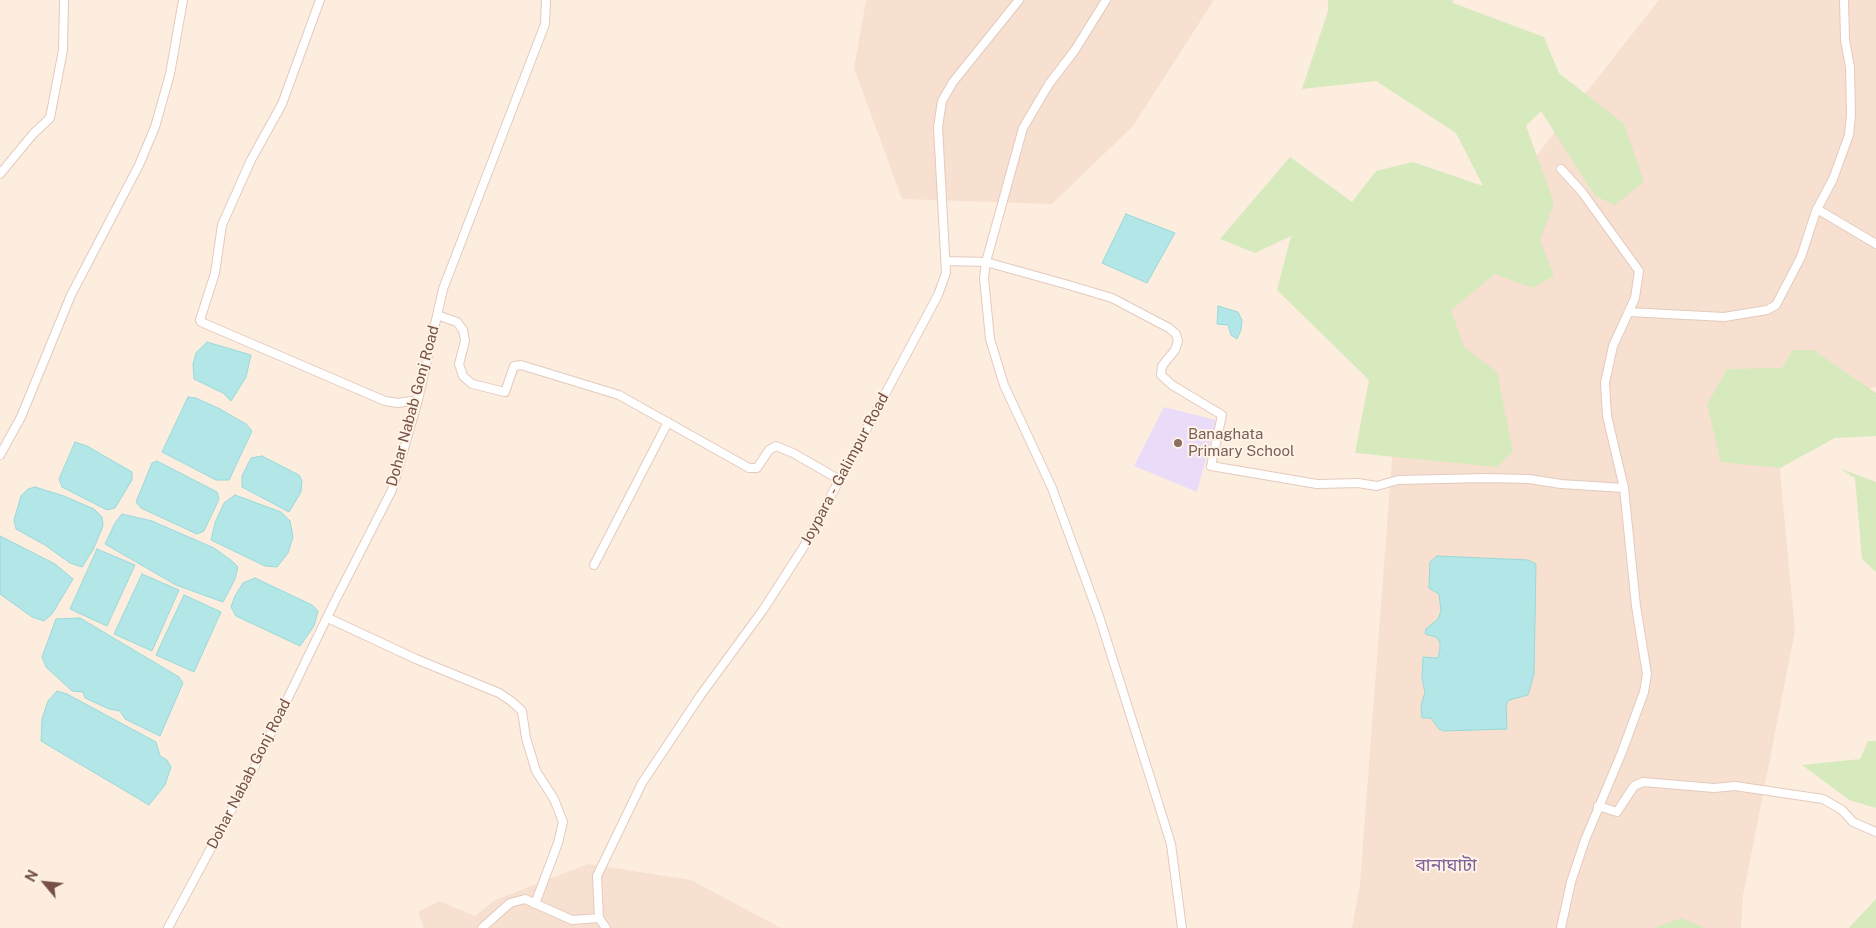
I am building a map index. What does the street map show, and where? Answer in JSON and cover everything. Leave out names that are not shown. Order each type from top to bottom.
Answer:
[{"type":"street","points":[[0,174],[33,134],[50,118],[63,50],[64,0]]},
{"type":"street","points":[[0,455],[21,416],[71,295],[138,165],[155,127],[170,74],[183,0]]},
{"type":"street","points":[[320,0],[282,104],[251,160],[222,224],[215,273],[200,320],[386,401],[398,403],[418,400]]},
{"type":"street","name":"Dohar Nabab Gonj Road","points":[[168,928],[253,770],[392,490],[418,400],[443,289],[545,24],[546,0]]},
{"type":"street","name":"Joypara - Galimpur Road","points":[[599,918],[597,876],[642,783],[763,610],[803,548],[938,295],[946,273],[947,261],[938,127],[942,101],[953,82],[1019,0]]},
{"type":"street","points":[[1106,0],[1023,128],[986,262],[984,278],[990,339],[1004,384],[1052,488],[1099,616],[1171,844],[1182,928]]},
{"type":"street","points":[[1629,312],[1724,318],[1767,310],[1776,304],[1790,281],[1818,209],[1833,179],[1849,134],[1850,67],[1844,40],[1844,0]]},
{"type":"street","points":[[1561,169],[1582,192],[1639,271],[1634,298],[1613,346],[1605,383],[1607,416],[1624,488],[1636,606],[1647,674],[1644,692],[1598,806],[1571,882],[1561,928]]},
{"type":"street","points":[[1818,209],[1876,244]]},
{"type":"street","points":[[947,261],[986,262],[1112,298],[1169,328],[1176,334],[1178,341],[1175,350],[1160,370],[1161,375],[1172,385],[1222,415],[1211,466],[1316,484],[1358,483],[1377,486],[1398,480],[1485,478],[1529,479],[1561,484],[1624,488]]},
{"type":"street","points":[[437,314],[457,322],[463,330],[465,341],[459,364],[463,376],[472,384],[498,392],[505,392],[514,366],[521,365],[620,395],[749,468],[757,468],[769,450],[776,446],[793,453],[840,480]]},
{"type":"street","points":[[594,565],[668,422]]},
{"type":"street","points":[[328,618],[416,659],[499,693],[522,711],[526,738],[536,771],[554,799],[564,822],[563,830],[536,904]]},
{"type":"street","points":[[1598,806],[1617,812],[1634,786],[1643,782],[1714,788],[1735,786],[1823,799],[1842,810],[1853,822],[1876,832]]},
{"type":"street","points":[[482,928],[510,903],[525,899],[572,920],[599,918],[606,928]]},
{"type":"shaded area","points":[[866,0],[1214,0],[1133,126],[1052,204],[902,199],[854,68]]},
{"type":"shaded area","points":[[1659,0],[1876,0],[1876,387],[1774,407],[1795,631],[1743,896],[1741,928],[1352,928],[1360,884],[1402,326]]},
{"type":"shaded area","name":"Banaghata Primary School","points":[[1164,407],[1216,420],[1197,492],[1134,466]]},
{"type":"shaded area","points":[[588,864],[691,880],[781,928],[424,928],[418,912],[439,901],[475,916],[495,900]]},
{"type":"green space","points":[[1328,0],[1452,0],[1453,3],[1544,37],[1559,73],[1624,124],[1644,182],[1615,205],[1595,196],[1541,111],[1526,126],[1554,203],[1540,240],[1554,276],[1533,288],[1495,274],[1451,310],[1464,347],[1497,372],[1513,452],[1497,467],[1355,453],[1369,380],[1277,290],[1291,236],[1255,253],[1220,239],[1290,157],[1352,202],[1376,171],[1413,162],[1483,186],[1456,133],[1376,81],[1302,89],[1328,11]]},
{"type":"green space","points":[[1793,350],[1813,350],[1876,393],[1876,436],[1835,438],[1780,468],[1721,462],[1707,405],[1727,369],[1782,368]]},
{"type":"green space","points":[[1839,468],[1876,482],[1876,572],[1862,559],[1855,478]]},
{"type":"green space","points":[[1868,741],[1876,741],[1876,808],[1849,800],[1802,765],[1860,759]]},
{"type":"green space","points":[[1876,899],[1876,928],[1849,928]]},
{"type":"green space","points":[[1681,918],[1705,928],[1654,928]]},
{"type":"water","points":[[1126,214],[1175,233],[1147,283],[1102,263]]},
{"type":"water","points":[[1218,306],[1238,312],[1242,320],[1241,330],[1237,339],[1231,335],[1228,325],[1217,324]]},
{"type":"water","points":[[207,342],[251,355],[246,377],[231,401],[223,393],[194,379],[193,364],[196,353]]},
{"type":"water","points":[[188,397],[196,398],[220,409],[246,424],[252,431],[229,480],[216,480],[162,452]]},
{"type":"water","points":[[75,442],[87,446],[132,472],[132,480],[115,508],[107,510],[62,487],[59,479]]},
{"type":"water","points":[[262,456],[299,475],[302,481],[301,492],[289,512],[242,487],[242,476],[251,458]]},
{"type":"water","points":[[157,461],[217,492],[219,499],[204,531],[197,534],[141,508],[136,502],[152,463]]},
{"type":"water","points":[[35,487],[64,496],[94,509],[102,517],[103,526],[93,550],[82,567],[70,563],[45,545],[16,529],[14,520],[21,496],[28,489]]},
{"type":"water","points":[[235,495],[281,512],[290,521],[293,537],[288,553],[277,567],[265,566],[211,540],[215,523],[224,503]]},
{"type":"water","points":[[122,514],[152,521],[214,548],[232,561],[238,567],[235,579],[223,602],[176,585],[105,544],[115,523]]},
{"type":"water","points":[[0,536],[55,564],[73,579],[52,614],[44,621],[32,617],[0,594]]},
{"type":"water","points":[[97,549],[135,565],[107,626],[70,609]]},
{"type":"water","points":[[1437,556],[1528,560],[1536,564],[1534,674],[1528,695],[1509,700],[1506,705],[1507,729],[1444,731],[1439,729],[1431,718],[1422,718],[1421,706],[1425,692],[1422,678],[1423,657],[1438,658],[1440,649],[1440,642],[1436,637],[1425,634],[1426,629],[1438,619],[1441,611],[1439,594],[1429,588],[1430,562]]},
{"type":"water","points":[[142,574],[179,590],[152,651],[114,634]]},
{"type":"water","points":[[255,578],[312,605],[318,611],[314,626],[300,646],[236,616],[231,607],[235,596],[243,583]]},
{"type":"water","points":[[184,595],[221,612],[194,672],[156,655]]},
{"type":"water","points":[[80,618],[179,677],[183,683],[160,736],[125,719],[120,711],[109,709],[85,698],[83,692],[72,691],[46,667],[42,657],[56,619]]},
{"type":"water","points":[[57,691],[67,694],[156,742],[160,756],[167,760],[171,767],[165,785],[149,805],[41,741],[42,719],[48,701]]},
{"type":"place","name":"Banaghata Primary School","points":[[1178,443]]},
{"type":"district","name":"বানাঘাটা","points":[[1446,865]]}]
